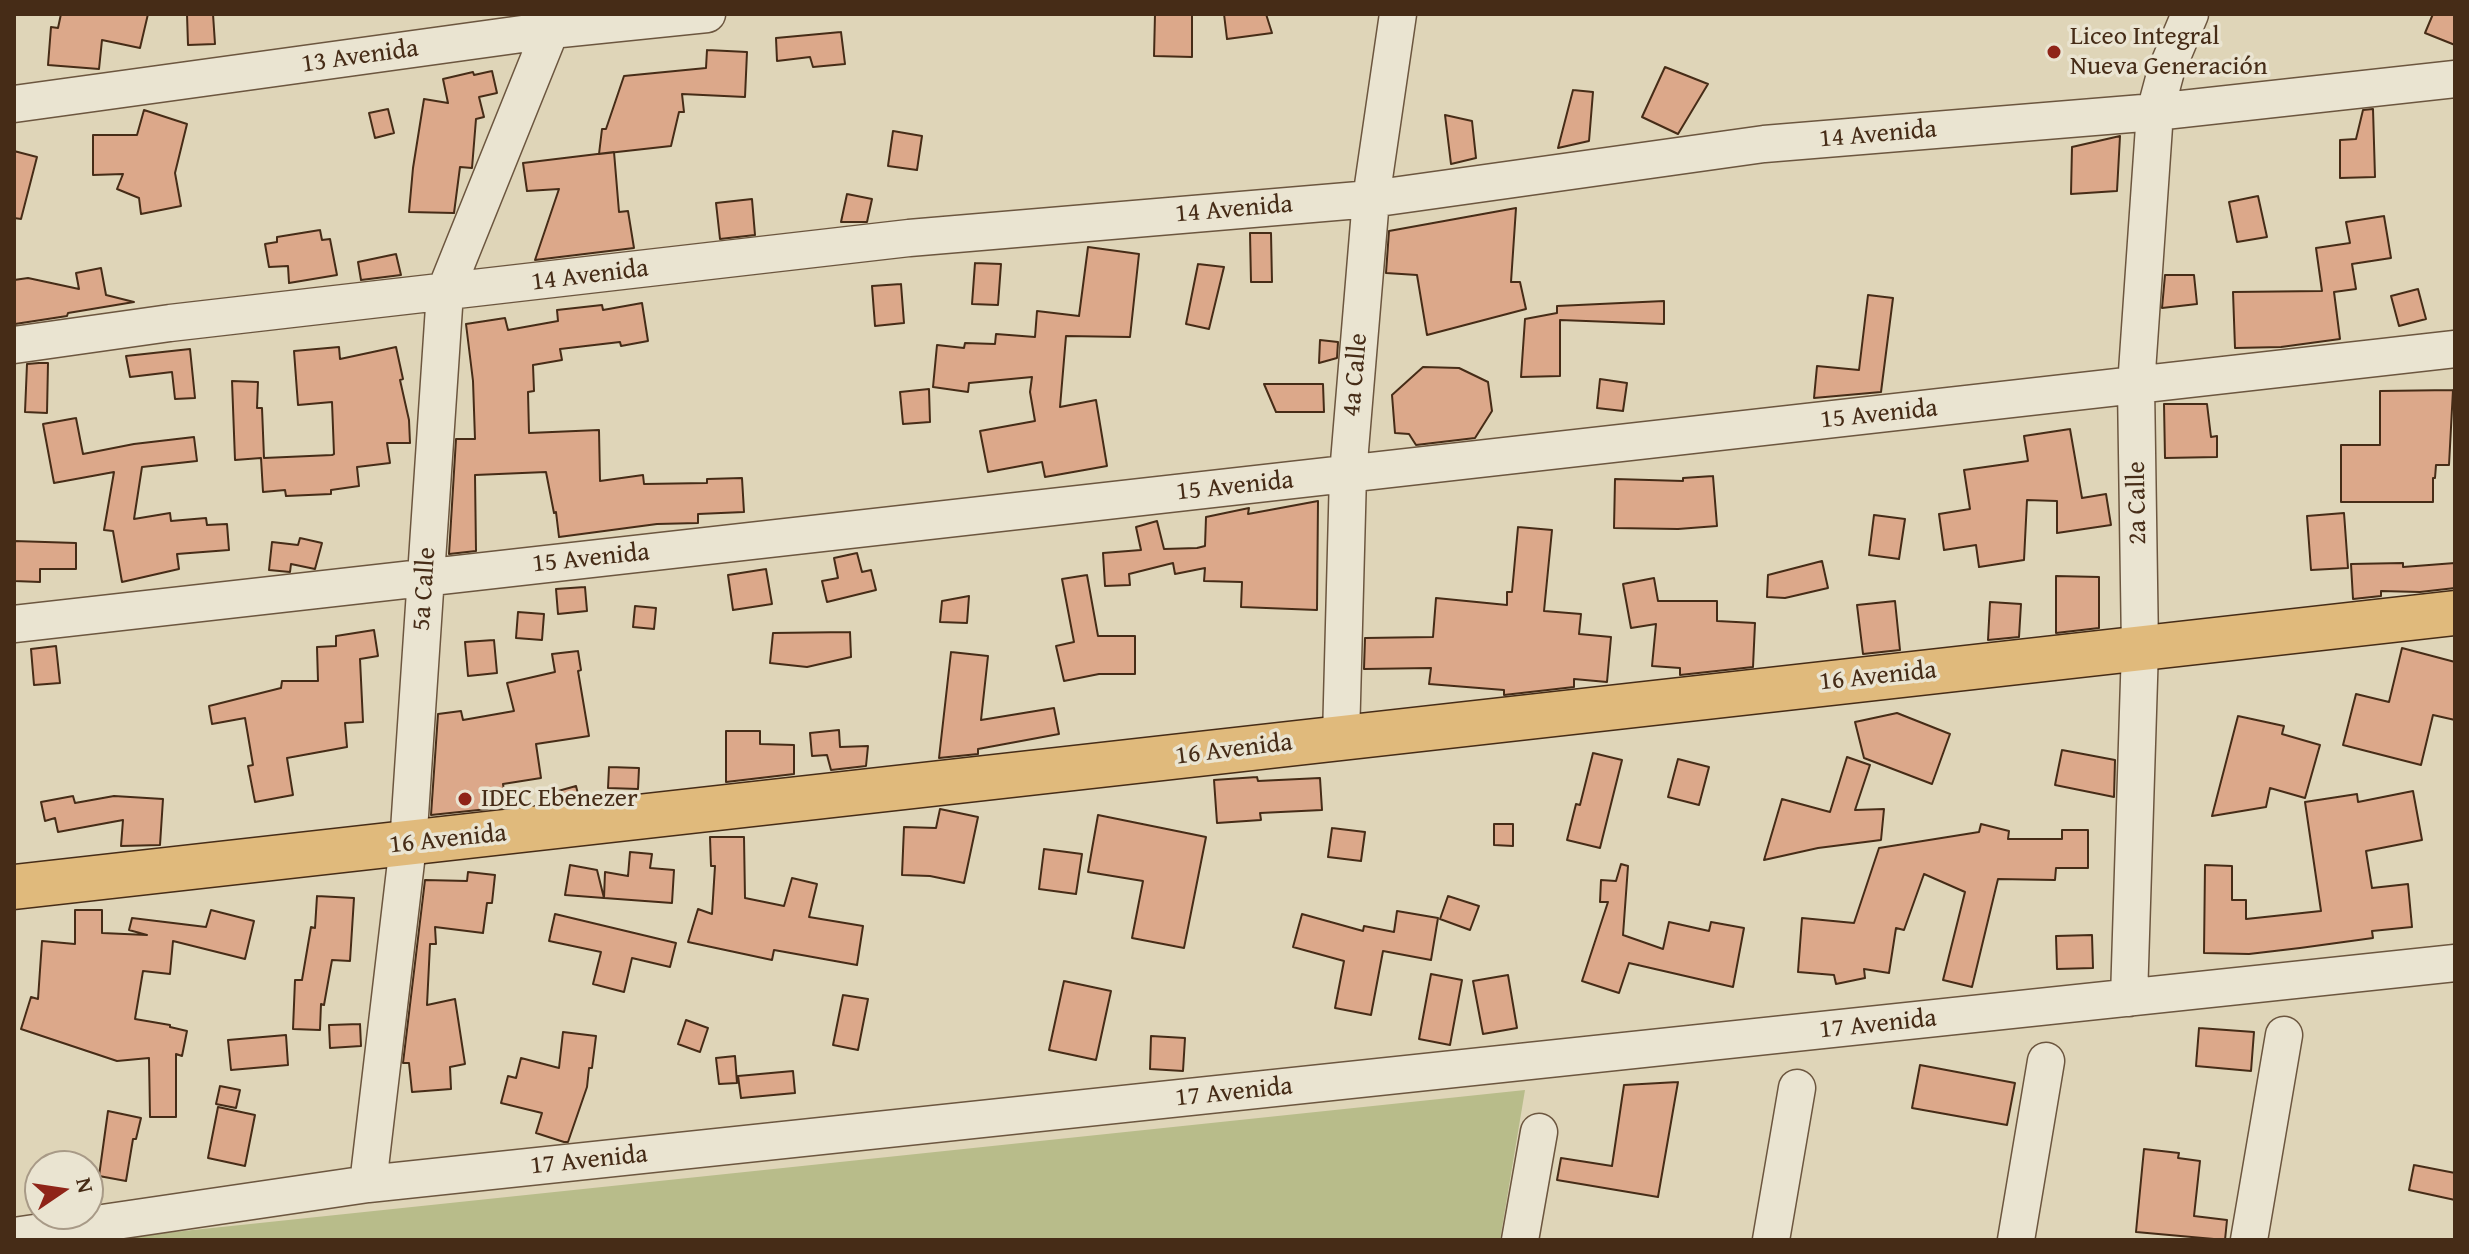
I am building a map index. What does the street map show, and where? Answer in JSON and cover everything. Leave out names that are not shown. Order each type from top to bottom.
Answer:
[{"type":"main road","name":"16 Avenida","points":[[14,887],[2455,613]]},
{"type":"street","name":"13 Avenida","points":[[14,104],[554,22],[707,14]]},
{"type":"street","name":"4a Calle","points":[[1341,738],[1348,474],[1371,199],[1398,14]]},
{"type":"street","name":"2a Calle","points":[[2129,998],[2140,648],[2136,386],[2155,112],[2166,71],[2190,14]]},
{"type":"street","name":"5a Calle","points":[[368,1184],[408,845],[445,292],[554,22]]},
{"type":"street","name":"14 Avenida","points":[[14,345],[170,323],[909,238],[1371,199],[1764,144],[2155,112],[2455,79]]},
{"type":"street","name":"15 Avenida","points":[[14,624],[2455,349]]},
{"type":"street","name":"17 Avenida","points":[[14,1236],[368,1184],[2455,963]]},
{"type":"street","points":[[2249,1240],[2284,1035]]},
{"type":"street","points":[[2016,1240],[2046,1061]]},
{"type":"street","points":[[1771,1240],[1797,1088]]},
{"type":"street","points":[[1520,1240],[1539,1132]]},
{"type":"green space","points":[[1525,1090],[1500,1240],[98,1240]]},
{"type":"building","points":[[61,14],[148,14],[140,48],[102,40],[99,69],[48,65],[51,27],[58,28]]},
{"type":"building","points":[[187,14],[213,14],[215,44],[188,45]]},
{"type":"building","points":[[1155,14],[1192,14],[1192,57],[1154,56]]},
{"type":"building","points":[[1224,14],[1266,14],[1272,33],[1227,39]]},
{"type":"building","points":[[2433,14],[2455,14],[2455,45],[2425,33]]},
{"type":"building","points":[[841,32],[845,64],[813,67],[810,57],[777,61],[776,38]]},
{"type":"building","points":[[707,50],[747,52],[745,97],[682,94],[684,112],[679,112],[671,146],[599,154],[602,129],[606,129],[624,76],[706,68]]},
{"type":"building","points":[[1665,67],[1708,84],[1678,134],[1642,117]]},
{"type":"building","points":[[492,71],[497,93],[479,97],[484,117],[476,119],[472,168],[460,167],[454,213],[409,212],[424,99],[448,103],[443,79]]},
{"type":"building","points":[[1573,90],[1593,92],[1589,141],[1558,148]]},
{"type":"building","points":[[388,109],[394,133],[375,138],[369,113]]},
{"type":"building","points":[[2373,109],[2375,177],[2340,178],[2340,140],[2356,139],[2363,110]]},
{"type":"building","points":[[144,110],[187,124],[175,173],[181,206],[141,214],[139,198],[117,189],[123,174],[93,175],[93,135],[137,135]]},
{"type":"building","points":[[1445,115],[1472,121],[1476,158],[1451,164]]},
{"type":"building","points":[[893,131],[922,136],[917,170],[888,166]]},
{"type":"building","points":[[2120,136],[2117,191],[2071,194],[2072,147]]},
{"type":"building","points":[[14,151],[37,157],[21,219],[14,218]]},
{"type":"building","points":[[614,152],[619,212],[628,211],[634,248],[535,260],[559,189],[527,191],[523,163]]},
{"type":"building","points":[[847,194],[872,199],[867,222],[841,222]]},
{"type":"building","points":[[2258,196],[2267,237],[2237,242],[2229,202]]},
{"type":"building","points":[[752,199],[755,235],[720,239],[716,203]]},
{"type":"building","points":[[1516,208],[1511,282],[1520,282],[1526,309],[1427,335],[1417,275],[1386,273],[1389,231]]},
{"type":"building","points":[[2384,216],[2391,258],[2352,264],[2356,289],[2334,292],[2340,339],[2281,347],[2235,348],[2233,292],[2322,291],[2316,248],[2350,243],[2346,222]]},
{"type":"building","points":[[320,230],[322,240],[330,239],[337,275],[289,283],[288,266],[269,267],[265,244],[277,242],[277,237]]},
{"type":"building","points":[[1250,233],[1271,233],[1272,282],[1251,282]]},
{"type":"building","points":[[1088,247],[1139,254],[1130,337],[1066,336],[1060,407],[1096,400],[1107,466],[1045,477],[1042,462],[988,472],[980,431],[1035,421],[1030,392],[1032,377],[969,383],[968,392],[933,387],[937,345],[964,348],[965,343],[995,344],[996,334],[1035,337],[1037,311],[1079,316]]},
{"type":"building","points":[[396,254],[401,275],[361,280],[358,262]]},
{"type":"building","points":[[975,263],[1001,264],[998,305],[972,304]]},
{"type":"building","points":[[1198,264],[1224,267],[1209,329],[1186,324]]},
{"type":"building","points":[[101,268],[106,295],[134,302],[15,324],[14,280],[28,278],[79,289],[76,273]]},
{"type":"building","points":[[2165,275],[2194,275],[2197,304],[2162,308]]},
{"type":"building","points":[[901,284],[904,323],[875,326],[872,286]]},
{"type":"building","points":[[2418,289],[2426,319],[2399,326],[2391,296]]},
{"type":"building","points":[[1868,295],[1893,298],[1881,392],[1814,398],[1817,366],[1859,370]]},
{"type":"building","points":[[1664,301],[1664,324],[1560,320],[1560,376],[1521,377],[1525,319],[1557,313],[1557,306]]},
{"type":"building","points":[[642,303],[648,341],[621,346],[620,342],[560,349],[562,360],[533,365],[534,391],[528,392],[529,433],[599,430],[600,481],[643,475],[644,484],[707,483],[707,479],[742,478],[744,512],[698,514],[698,523],[657,524],[559,537],[546,472],[475,475],[476,551],[449,554],[456,439],[475,439],[473,381],[466,324],[505,318],[508,330],[558,321],[557,310],[602,305],[603,310]]},
{"type":"building","points":[[1320,340],[1338,342],[1337,358],[1319,363]]},
{"type":"building","points":[[339,347],[340,359],[396,347],[410,443],[387,443],[390,463],[357,467],[359,486],[331,490],[331,494],[286,496],[285,490],[263,492],[261,458],[235,460],[232,381],[258,382],[257,408],[262,408],[264,458],[332,455],[332,402],[298,405],[294,351]]},
{"type":"building","points":[[190,349],[195,398],[175,399],[172,372],[130,377],[126,356]]},
{"type":"building","points":[[48,363],[47,413],[25,412],[27,364]]},
{"type":"building","points":[[1423,367],[1459,368],[1488,382],[1492,411],[1475,438],[1416,445],[1409,434],[1395,433],[1392,395]]},
{"type":"building","points":[[1600,379],[1627,383],[1623,411],[1597,408]]},
{"type":"building","points":[[1264,384],[1323,384],[1324,412],[1276,412]]},
{"type":"building","points":[[929,389],[930,422],[903,424],[900,392]]},
{"type":"building","points":[[2453,390],[2449,465],[2436,465],[2433,502],[2341,502],[2341,445],[2380,445],[2380,391]]},
{"type":"building","points":[[2164,404],[2207,404],[2211,437],[2217,436],[2217,457],[2165,458]]},
{"type":"building","points":[[76,418],[83,454],[194,437],[197,461],[142,467],[134,519],[170,513],[171,521],[206,518],[207,525],[227,524],[229,550],[177,554],[179,569],[122,582],[113,531],[104,530],[114,472],[54,483],[43,424]]},
{"type":"building","points":[[2070,429],[2082,498],[2106,494],[2111,525],[2057,533],[2057,501],[2027,500],[2024,560],[1979,567],[1976,545],[1944,550],[1939,514],[1970,509],[1964,470],[2028,461],[2024,436]]},
{"type":"building","points":[[1713,476],[1717,526],[1614,528],[1615,479],[1683,481],[1683,478]]},
{"type":"building","points":[[1318,501],[1317,610],[1241,607],[1242,582],[1204,581],[1205,568],[1175,574],[1173,563],[1129,574],[1130,585],[1105,586],[1103,553],[1141,550],[1136,527],[1157,521],[1164,549],[1197,548],[1205,546],[1206,517],[1249,508],[1248,514]]},
{"type":"building","points":[[2344,513],[2348,568],[2311,570],[2307,516]]},
{"type":"building","points":[[1874,515],[1905,519],[1899,559],[1869,555]]},
{"type":"building","points":[[1518,527],[1552,530],[1544,611],[1581,614],[1579,634],[1611,637],[1607,682],[1574,679],[1574,687],[1504,695],[1504,690],[1429,684],[1431,668],[1364,669],[1365,638],[1433,637],[1436,598],[1507,605],[1507,592],[1512,592]]},
{"type":"building","points":[[300,538],[322,543],[315,569],[291,564],[290,572],[269,570],[272,542],[298,545]]},
{"type":"building","points":[[14,541],[76,543],[76,569],[40,569],[40,582],[14,581]]},
{"type":"building","points":[[857,553],[862,572],[871,570],[876,590],[827,602],[822,581],[838,578],[834,558]]},
{"type":"building","points":[[1822,561],[1828,588],[1785,598],[1767,597],[1768,575]]},
{"type":"building","points":[[2403,563],[2403,567],[2455,563],[2455,588],[2420,592],[2381,591],[2381,596],[2353,599],[2351,564]]},
{"type":"building","points":[[766,569],[772,604],[733,610],[728,575]]},
{"type":"building","points":[[1087,575],[1098,636],[1135,636],[1135,674],[1099,674],[1064,681],[1056,646],[1074,642],[1062,579]]},
{"type":"building","points":[[2056,576],[2099,577],[2099,628],[2056,633]]},
{"type":"building","points":[[1654,578],[1658,601],[1717,601],[1717,621],[1755,623],[1753,667],[1680,675],[1680,668],[1652,666],[1656,624],[1631,628],[1623,584]]},
{"type":"building","points":[[585,587],[587,611],[558,614],[556,589]]},
{"type":"building","points":[[969,596],[967,623],[940,622],[942,601]]},
{"type":"building","points":[[1895,601],[1900,650],[1863,654],[1857,605]]},
{"type":"building","points":[[1990,602],[2021,604],[2019,637],[1988,640]]},
{"type":"building","points":[[635,606],[656,608],[654,629],[633,627]]},
{"type":"building","points":[[518,612],[544,614],[542,640],[516,638]]},
{"type":"building","points":[[374,630],[378,656],[360,659],[363,722],[345,723],[347,747],[287,758],[293,795],[255,802],[248,766],[253,765],[245,718],[212,724],[209,706],[281,688],[282,681],[318,681],[317,647],[336,646],[336,636]]},
{"type":"building","points":[[850,632],[851,657],[807,667],[770,663],[773,633]]},
{"type":"building","points":[[494,640],[497,673],[468,676],[465,642]]},
{"type":"building","points":[[56,646],[60,683],[34,685],[31,649]]},
{"type":"building","points":[[2402,648],[2455,662],[2455,720],[2433,715],[2421,765],[2343,745],[2356,694],[2389,702]]},
{"type":"building","points":[[578,651],[581,670],[578,671],[589,736],[536,744],[541,778],[503,784],[507,807],[431,815],[438,714],[461,711],[463,720],[514,711],[507,683],[555,672],[552,654]]},
{"type":"building","points":[[951,652],[988,656],[981,720],[1054,708],[1059,734],[978,749],[978,754],[939,758]]},
{"type":"building","points":[[1897,713],[1950,734],[1932,784],[1864,758],[1855,722]]},
{"type":"building","points":[[2238,716],[2284,726],[2282,734],[2320,745],[2305,798],[2270,788],[2266,807],[2212,816]]},
{"type":"building","points":[[839,730],[840,747],[868,746],[866,766],[831,770],[827,755],[812,756],[810,733]]},
{"type":"building","points":[[726,731],[760,731],[760,744],[794,745],[794,774],[726,782]]},
{"type":"building","points":[[2062,750],[2115,760],[2114,797],[2055,785]]},
{"type":"building","points":[[1593,753],[1622,760],[1600,848],[1567,840],[1576,804],[1580,805]]},
{"type":"building","points":[[1847,757],[1870,765],[1855,810],[1884,809],[1881,840],[1818,848],[1764,860],[1782,799],[1830,812]]},
{"type":"building","points":[[1678,759],[1709,767],[1699,805],[1668,797]]},
{"type":"building","points":[[609,767],[639,768],[638,789],[608,788]]},
{"type":"building","points":[[1257,777],[1258,781],[1320,778],[1322,810],[1260,813],[1261,820],[1217,823],[1214,780]]},
{"type":"building","points":[[576,786],[579,798],[553,801],[551,793]]},
{"type":"building","points":[[2413,791],[2422,840],[2366,851],[2372,888],[2408,884],[2412,927],[2372,931],[2373,938],[2300,948],[2249,954],[2204,953],[2205,865],[2232,866],[2232,900],[2246,900],[2246,919],[2321,911],[2305,802],[2357,794],[2358,802]]},
{"type":"building","points":[[73,796],[75,803],[114,796],[163,799],[160,845],[121,846],[123,820],[58,832],[55,818],[45,821],[41,802]]},
{"type":"building","points":[[940,809],[978,817],[964,883],[930,876],[902,875],[904,827],[936,828]]},
{"type":"building","points":[[1098,815],[1206,837],[1184,948],[1132,938],[1143,881],[1088,872]]},
{"type":"building","points":[[1494,824],[1513,824],[1513,846],[1494,845]]},
{"type":"building","points":[[1981,824],[2009,831],[2008,839],[2062,839],[2062,830],[2088,830],[2088,868],[2056,868],[2055,880],[1998,879],[1972,987],[1943,980],[1965,892],[1924,874],[1904,930],[1896,928],[1889,973],[1864,969],[1865,978],[1836,984],[1834,975],[1798,972],[1802,918],[1854,923],[1879,848],[1979,832]]},
{"type":"building","points":[[1332,828],[1365,832],[1361,861],[1328,857]]},
{"type":"building","points":[[710,837],[744,837],[745,898],[784,906],[792,878],[817,884],[809,917],[863,926],[857,965],[774,950],[772,960],[688,942],[698,909],[712,914],[715,866],[711,866]]},
{"type":"building","points":[[1044,849],[1082,854],[1076,894],[1039,889]]},
{"type":"building","points":[[630,852],[652,854],[650,868],[674,870],[672,903],[604,898],[605,872],[628,876]]},
{"type":"building","points":[[1621,864],[1628,866],[1623,935],[1663,949],[1669,922],[1709,931],[1711,922],[1744,928],[1733,987],[1629,963],[1619,993],[1582,981],[1608,902],[1600,902],[1601,880],[1616,881]]},
{"type":"building","points":[[570,865],[597,870],[604,898],[565,895]]},
{"type":"building","points":[[468,872],[495,875],[492,903],[487,903],[483,933],[435,927],[436,944],[430,944],[427,1005],[455,999],[465,1064],[450,1067],[451,1089],[412,1092],[409,1063],[403,1063],[425,880],[467,881]]},
{"type":"building","points":[[317,896],[354,898],[350,961],[332,960],[324,1005],[321,1004],[320,1030],[293,1029],[295,980],[302,980],[311,927],[315,928]]},
{"type":"building","points":[[1448,896],[1479,906],[1470,930],[1440,919]]},
{"type":"building","points":[[75,910],[102,910],[102,933],[147,935],[129,930],[132,918],[206,927],[211,910],[254,921],[245,959],[173,941],[170,974],[143,971],[135,1019],[187,1031],[182,1056],[176,1054],[176,1117],[150,1117],[149,1058],[117,1061],[21,1029],[31,997],[38,999],[42,941],[75,944]]},
{"type":"building","points":[[1397,911],[1438,918],[1431,960],[1383,951],[1371,1015],[1335,1008],[1344,961],[1293,947],[1302,914],[1363,931],[1364,926],[1394,932]]},
{"type":"building","points":[[555,914],[676,943],[670,967],[632,958],[624,992],[593,984],[601,952],[549,941]]},
{"type":"building","points":[[2092,935],[2093,968],[2057,969],[2056,936]]},
{"type":"building","points":[[1431,974],[1462,980],[1450,1045],[1419,1039]]},
{"type":"building","points":[[1508,975],[1517,1028],[1483,1034],[1473,981]]},
{"type":"building","points":[[1064,981],[1111,991],[1096,1060],[1049,1050]]},
{"type":"building","points":[[843,995],[868,999],[858,1050],[833,1045]]},
{"type":"building","points":[[686,1020],[708,1028],[700,1052],[678,1044]]},
{"type":"building","points":[[360,1024],[361,1046],[330,1048],[329,1025]]},
{"type":"building","points":[[2199,1028],[2254,1032],[2251,1071],[2196,1066]]},
{"type":"building","points":[[563,1032],[596,1036],[587,1087],[568,1142],[536,1133],[542,1113],[501,1103],[508,1076],[516,1078],[521,1058],[559,1068]]},
{"type":"building","points":[[286,1035],[288,1065],[231,1070],[228,1040]]},
{"type":"building","points":[[1151,1036],[1185,1038],[1183,1071],[1150,1069]]},
{"type":"building","points":[[735,1056],[737,1083],[719,1084],[716,1058]]},
{"type":"building","points":[[1920,1065],[2015,1083],[2007,1125],[1912,1108]]},
{"type":"building","points":[[793,1071],[795,1093],[741,1098],[738,1076]]},
{"type":"building","points":[[1678,1082],[1658,1197],[1557,1180],[1561,1158],[1612,1166],[1624,1085]]},
{"type":"building","points":[[220,1086],[240,1090],[236,1108],[216,1104]]},
{"type":"building","points":[[218,1107],[255,1115],[245,1166],[208,1158]]},
{"type":"building","points":[[108,1111],[141,1118],[136,1139],[133,1139],[126,1181],[104,1177],[103,1150]]},
{"type":"building","points":[[2144,1149],[2179,1153],[2178,1158],[2200,1161],[2194,1216],[2227,1220],[2225,1240],[2136,1232]]},
{"type":"building","points":[[2414,1165],[2455,1173],[2455,1200],[2409,1190]]},
{"type":"place","name":"Liceo Integral Nueva Generación","points":[[2054,52]]},
{"type":"place","name":"IDEC Ebenezer","points":[[465,799]]}]
